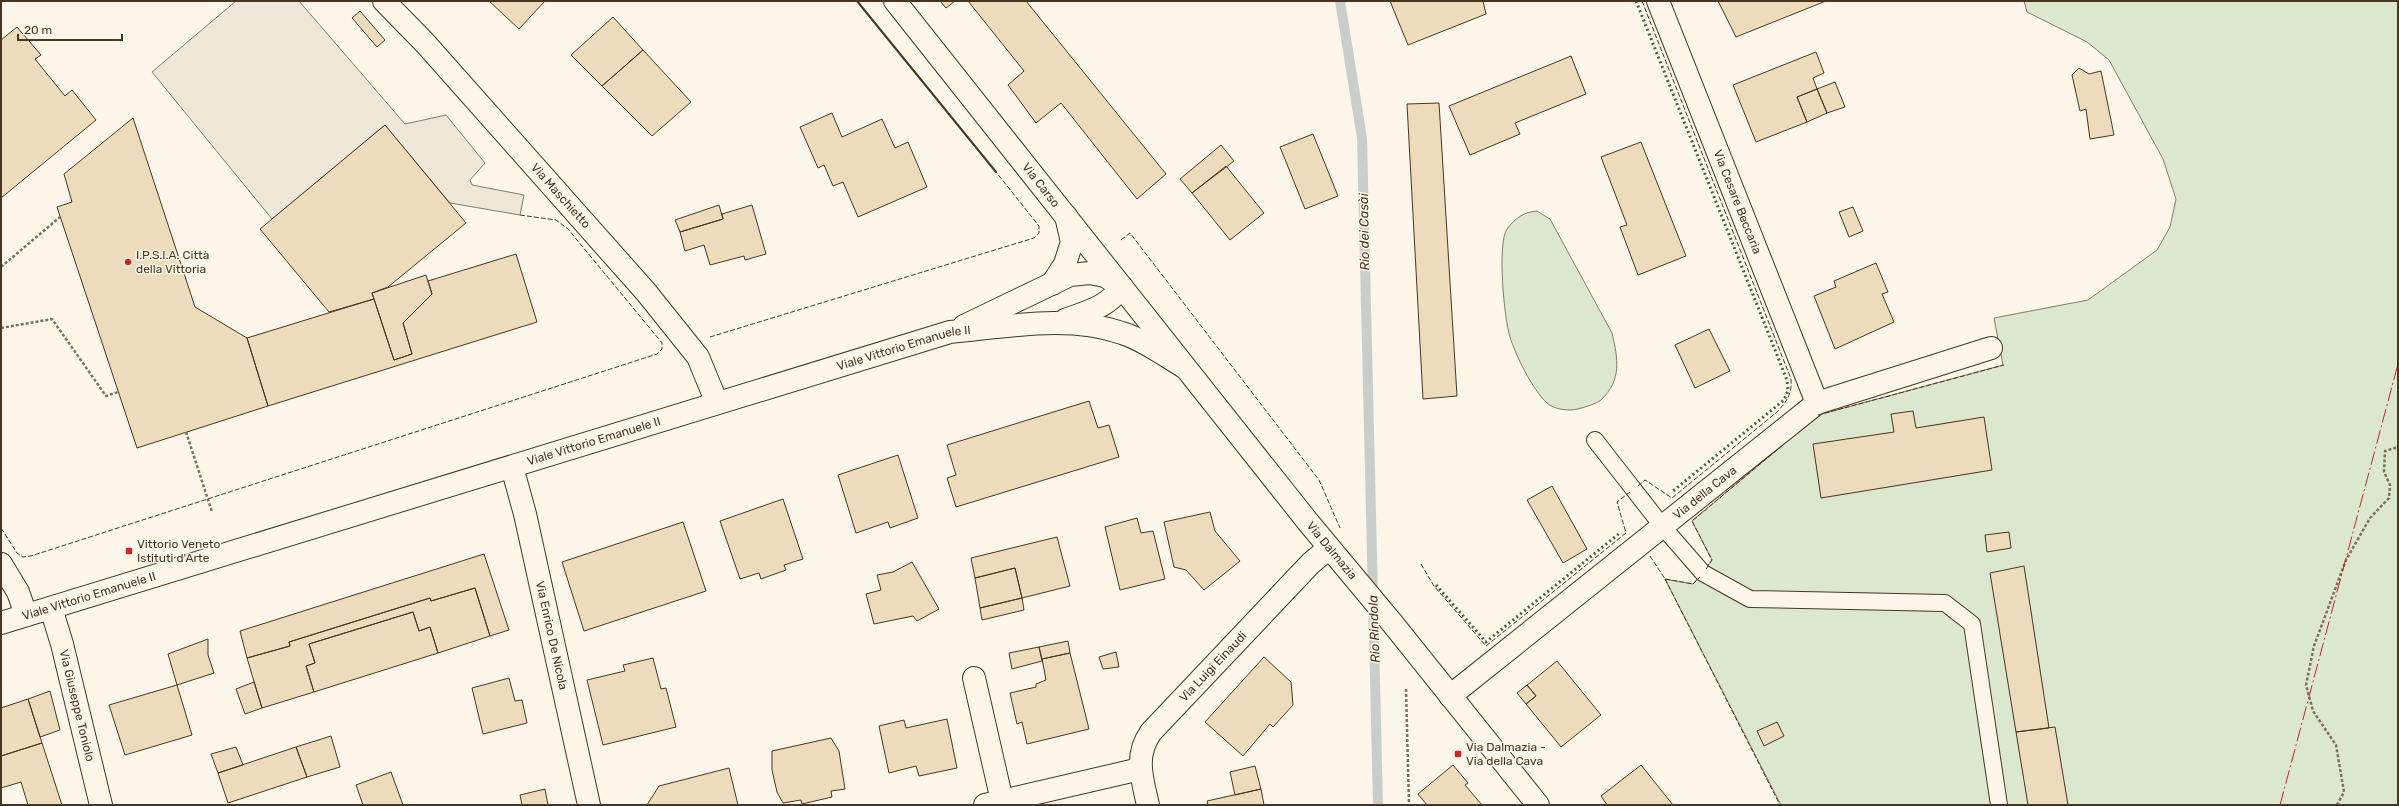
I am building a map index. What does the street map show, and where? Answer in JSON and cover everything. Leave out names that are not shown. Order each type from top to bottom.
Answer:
[{"type":"street","name":"Via Maschietto","points":[[384,1],[425,43],[646,292],[698,357],[717,403]]},
{"type":"street","name":"Via Carso","points":[[895,1],[1187,369]]},
{"type":"street","name":"Via Cesare Beccaria","points":[[1658,1],[1817,403]]},
{"type":"street","points":[[1052,284],[1065,264],[1072,242],[1066,216]]},
{"type":"street","points":[[950,332],[1070,274],[1090,273],[1105,276],[1122,287],[1113,299],[1098,308],[1059,322]]},
{"type":"street","name":"Viale Vittorio Emanuele II","points":[[1,623],[950,332],[1059,322],[1092,325],[1123,333],[1187,369]]},
{"type":"street","name":"Via della Cava","points":[[1450,696],[1817,403],[1991,348]]},
{"type":"street","name":"Via Dalmazia","points":[[1187,369],[1329,548],[1393,624],[1538,805]]},
{"type":"street","name":"Via Enrico De Nicola","points":[[512,467],[525,514],[589,805]]},
{"type":"street","name":"Via Luigi Einaudi","points":[[1148,805],[1140,769],[1140,757],[1144,743],[1152,732],[1311,563],[1329,548]]},
{"type":"street","points":[[1,564],[18,592],[26,615]]},
{"type":"street","name":"Via Giuseppe Toniolo","points":[[51,608],[62,644],[101,805]]},
{"type":"street","points":[[974,678],[994,803],[1140,769]]},
{"type":"lane","points":[[1595,440],[1663,526],[1703,572],[1750,599],[1945,603],[1972,624],[1999,805]]},
{"type":"path","points":[[1,267],[60,217]]},
{"type":"path","points":[[1,328],[52,319],[106,396],[118,392]]},
{"type":"path","points":[[186,432],[212,512]]},
{"type":"path","points":[[2337,805],[2344,792],[2336,745],[2313,711],[2306,685],[2314,646],[2346,560],[2370,518],[2388,498],[2390,485],[2384,472],[2384,451],[2398,446]]},
{"type":"path","points":[[1406,686],[1409,805]]},
{"type":"green space","points":[[2024,1],[2398,1],[2398,805],[1781,805],[1665,579],[1693,584],[1712,560],[1692,521],[1818,415],[2003,365],[1994,318],[2088,300],[2157,250],[2170,227],[2176,199],[2163,159],[2109,60],[2087,42],[2027,12]]},
{"type":"green space","points":[[1537,211],[1550,219],[1612,333],[1616,352],[1617,369],[1608,392],[1601,400],[1578,409],[1558,409],[1547,403],[1541,397],[1520,363],[1508,328],[1502,282],[1502,250],[1504,237],[1507,229],[1513,222],[1524,214]]},
{"type":"shaded area","points":[[236,1],[299,1],[405,124],[446,115],[485,163],[470,180],[472,185],[524,195],[520,215],[450,203],[385,125],[272,219],[152,72]]},
{"type":"building","points":[[489,1],[545,1],[519,29]]},
{"type":"building","points":[[940,1],[955,1],[946,8]]},
{"type":"building","points":[[968,1],[1026,1],[1166,174],[1137,199],[1061,103],[1036,123],[1008,85],[1024,71]]},
{"type":"building","points":[[1390,1],[1483,1],[1486,14],[1408,45]]},
{"type":"building","points":[[1718,1],[1826,1],[1736,37]]},
{"type":"building","points":[[360,11],[385,40],[377,47],[352,18]]},
{"type":"building","points":[[613,17],[643,50],[602,86],[571,55]]},
{"type":"building","points":[[17,27],[41,55],[35,59],[65,96],[72,90],[96,120],[1,198],[1,40]]},
{"type":"building","points":[[643,50],[691,102],[652,136],[602,86]]},
{"type":"building","points":[[1816,52],[1824,73],[1813,78],[1817,89],[1797,97],[1807,122],[1756,142],[1733,85]]},
{"type":"building","points":[[1571,56],[1586,94],[1515,123],[1520,134],[1470,155],[1449,106]]},
{"type":"building","points":[[2079,68],[2089,74],[2101,71],[2114,135],[2090,139],[2086,109],[2080,111],[2072,75]]},
{"type":"building","points":[[1835,82],[1845,107],[1827,113],[1817,89]]},
{"type":"building","points":[[1817,89],[1827,113],[1807,122],[1797,97]]},
{"type":"building","points":[[1439,103],[1457,396],[1423,399],[1407,104]]},
{"type":"building","points":[[832,113],[842,137],[882,119],[895,148],[908,142],[927,187],[858,217],[843,182],[833,186],[824,165],[818,168],[800,127]]},
{"type":"building","name":"I.P.S.I.A. Città della Vittoria","points":[[133,118],[195,307],[247,338],[268,406],[137,448],[57,207],[72,202],[64,174]]},
{"type":"building","points":[[385,125],[466,223],[388,287],[372,293],[374,299],[329,312],[260,229]]},
{"type":"building","points":[[1313,134],[1338,196],[1305,209],[1280,147]]},
{"type":"building","points":[[1641,142],[1686,256],[1638,275],[1620,227],[1627,225],[1601,157]]},
{"type":"building","points":[[1221,145],[1234,161],[1192,193],[1180,179]]},
{"type":"building","points":[[1226,166],[1264,213],[1230,240],[1192,193]]},
{"type":"building","points":[[719,205],[723,219],[680,232],[675,220]]},
{"type":"building","points":[[752,205],[766,254],[745,260],[744,256],[710,265],[704,245],[685,251],[680,232],[723,219],[722,214]]},
{"type":"building","points":[[1853,207],[1863,231],[1849,237],[1839,212]]},
{"type":"building","points":[[516,254],[537,322],[268,406],[247,338],[374,299],[394,360],[412,354],[403,323],[432,294],[428,281]]},
{"type":"building","points":[[1876,263],[1888,292],[1882,294],[1894,322],[1835,349],[1814,296],[1836,287],[1834,281]]},
{"type":"building","points":[[426,275],[432,294],[403,323],[412,354],[394,360],[372,293]]},
{"type":"building","points":[[1709,329],[1730,371],[1695,388],[1675,345]]},
{"type":"building","points":[[1089,401],[1098,428],[1109,425],[1119,457],[956,507],[947,478],[956,475],[947,445]]},
{"type":"building","points":[[1913,411],[1916,428],[1984,417],[1992,470],[1821,498],[1813,444],[1894,432],[1891,414]]},
{"type":"building","points":[[898,455],[918,518],[890,528],[888,522],[856,533],[838,475]]},
{"type":"building","points":[[1552,486],[1587,549],[1563,563],[1527,500]]},
{"type":"building","points":[[783,499],[803,559],[784,565],[786,570],[761,579],[759,573],[740,579],[720,521]]},
{"type":"building","points":[[1210,512],[1215,531],[1240,561],[1204,590],[1186,570],[1174,567],[1164,522]]},
{"type":"building","points":[[1137,518],[1141,533],[1153,531],[1165,579],[1120,590],[1105,527]]},
{"type":"building","points":[[683,522],[706,591],[584,631],[562,562]]},
{"type":"building","points":[[2009,532],[2011,548],[1987,552],[1985,535]]},
{"type":"building","points":[[1057,537],[1070,586],[1022,598],[1015,568],[975,578],[971,558]]},
{"type":"building","points":[[484,554],[509,630],[490,636],[475,588],[431,601],[430,598],[289,642],[290,646],[247,658],[240,631]]},
{"type":"building","points":[[912,562],[939,609],[917,621],[913,616],[874,624],[866,594],[881,590],[877,575],[893,572]]},
{"type":"building","points":[[2024,566],[2049,728],[2016,732],[1990,573]]},
{"type":"building","points":[[1015,568],[1022,598],[980,608],[975,578]]},
{"type":"building","points":[[475,588],[490,636],[438,653],[430,627],[419,631],[413,612],[309,644],[315,663],[306,666],[314,692],[262,708],[247,658],[290,646],[289,642],[430,598],[431,601]]},
{"type":"building","points":[[1022,598],[1024,610],[982,620],[980,608]]},
{"type":"building","points":[[413,612],[419,631],[430,627],[438,653],[314,692],[306,666],[315,663],[309,644]]},
{"type":"building","points":[[208,639],[208,655],[214,673],[177,685],[168,654]]},
{"type":"building","points":[[1068,641],[1070,653],[1042,659],[1039,647]]},
{"type":"building","points":[[1039,647],[1042,661],[1012,669],[1009,653]]},
{"type":"building","points":[[1116,652],[1119,667],[1103,669],[1099,657]]},
{"type":"building","points":[[1070,653],[1089,729],[1027,744],[1022,722],[1017,724],[1010,693],[1036,687],[1036,684],[1046,680],[1042,659]]},
{"type":"building","points":[[1264,657],[1291,682],[1293,705],[1273,727],[1270,724],[1243,756],[1205,722]]},
{"type":"building","points":[[653,658],[661,689],[666,688],[676,727],[603,745],[587,680],[625,671],[623,665]]},
{"type":"building","points":[[1557,661],[1601,715],[1561,747],[1526,704],[1536,696],[1527,685]]},
{"type":"building","points":[[509,678],[515,701],[522,700],[527,723],[483,734],[472,688]]},
{"type":"building","points":[[254,682],[262,708],[245,714],[236,689]]},
{"type":"building","points":[[177,685],[192,735],[125,755],[109,705]]},
{"type":"building","points":[[1527,685],[1536,696],[1526,704],[1517,693]]},
{"type":"building","points":[[50,691],[60,730],[40,737],[28,699]]},
{"type":"building","points":[[28,699],[42,743],[1,756],[1,708]]},
{"type":"building","points":[[947,719],[957,768],[919,776],[916,766],[889,773],[879,726],[904,720],[906,728]]},
{"type":"building","points":[[1777,722],[1784,736],[1764,746],[1757,731]]},
{"type":"building","points":[[2055,727],[2068,805],[2028,805],[2016,732]]},
{"type":"building","points":[[331,736],[340,767],[307,777],[296,747]]},
{"type":"building","points":[[831,738],[839,751],[845,789],[831,791],[832,797],[802,804],[801,800],[783,803],[777,792],[772,770],[772,751]]},
{"type":"building","points":[[42,743],[62,805],[28,805],[21,782],[1,788],[1,756]]},
{"type":"building","points":[[236,747],[243,765],[218,773],[211,754]]},
{"type":"building","points":[[296,747],[307,777],[228,803],[218,773]]},
{"type":"building","points":[[1453,765],[1468,783],[1465,785],[1482,805],[1427,805],[1418,794]]},
{"type":"building","points":[[1641,765],[1673,805],[1607,805],[1601,796]]},
{"type":"building","points":[[1255,766],[1261,789],[1235,795],[1230,772]]},
{"type":"building","points":[[729,768],[738,805],[647,805],[659,786]]},
{"type":"building","points":[[391,772],[403,805],[363,805],[356,785]]},
{"type":"building","points":[[545,789],[548,805],[522,805],[520,795]]},
{"type":"building","points":[[1261,789],[1264,805],[1208,805],[1207,801]]},
{"type":"waterway","name":"Rio dei Casài","points":[[1340,1],[1362,138],[1378,805]]},
{"type":"hedge","points":[[1636,1],[1787,380],[1788,391],[1784,400],[1673,491]]},
{"type":"hedge","points":[[1436,585],[1486,642],[1621,532]]},
{"type":"fence","points":[[1638,486],[1645,480],[1672,498],[1777,412],[1784,404],[1790,394],[1791,389],[1791,379],[1642,1]]},
{"type":"fence","points":[[710,337],[1034,238],[1039,233],[1039,226],[996,172]]},
{"type":"fence","points":[[1,528],[17,553],[23,557],[31,556],[657,354],[662,349],[662,343],[568,229],[556,220],[520,215]]},
{"type":"fence","points":[[1121,240],[1130,233],[1319,480],[1340,528]]},
{"type":"fence","points":[[1818,415],[2004,365]]},
{"type":"fence","points":[[1706,569],[1712,560],[1692,521],[1783,445]]},
{"type":"fence","points":[[1421,564],[1434,586],[1486,646],[1626,533],[1617,502],[1630,492]]},
{"type":"fence","points":[[1650,556],[1665,579],[1693,584],[1700,577]]},
{"type":"fence","points":[[1665,579],[1780,805]]},
{"type":"wall","points":[[857,1],[996,172]]},
{"type":"power","points":[[2280,805],[2398,364]]},
{"type":"place","name":"I.P.S.I.A. Città della Vittoria","points":[[128,262]]},
{"type":"place","name":"Vittorio Veneto Istituti d'Arte","points":[[129,551]]},
{"type":"place","name":"Via Dalmazia - Via della Cava","points":[[1458,754]]},
{"type":"water label","name":"Rio Rindola","points":[[1374,629]]}]
